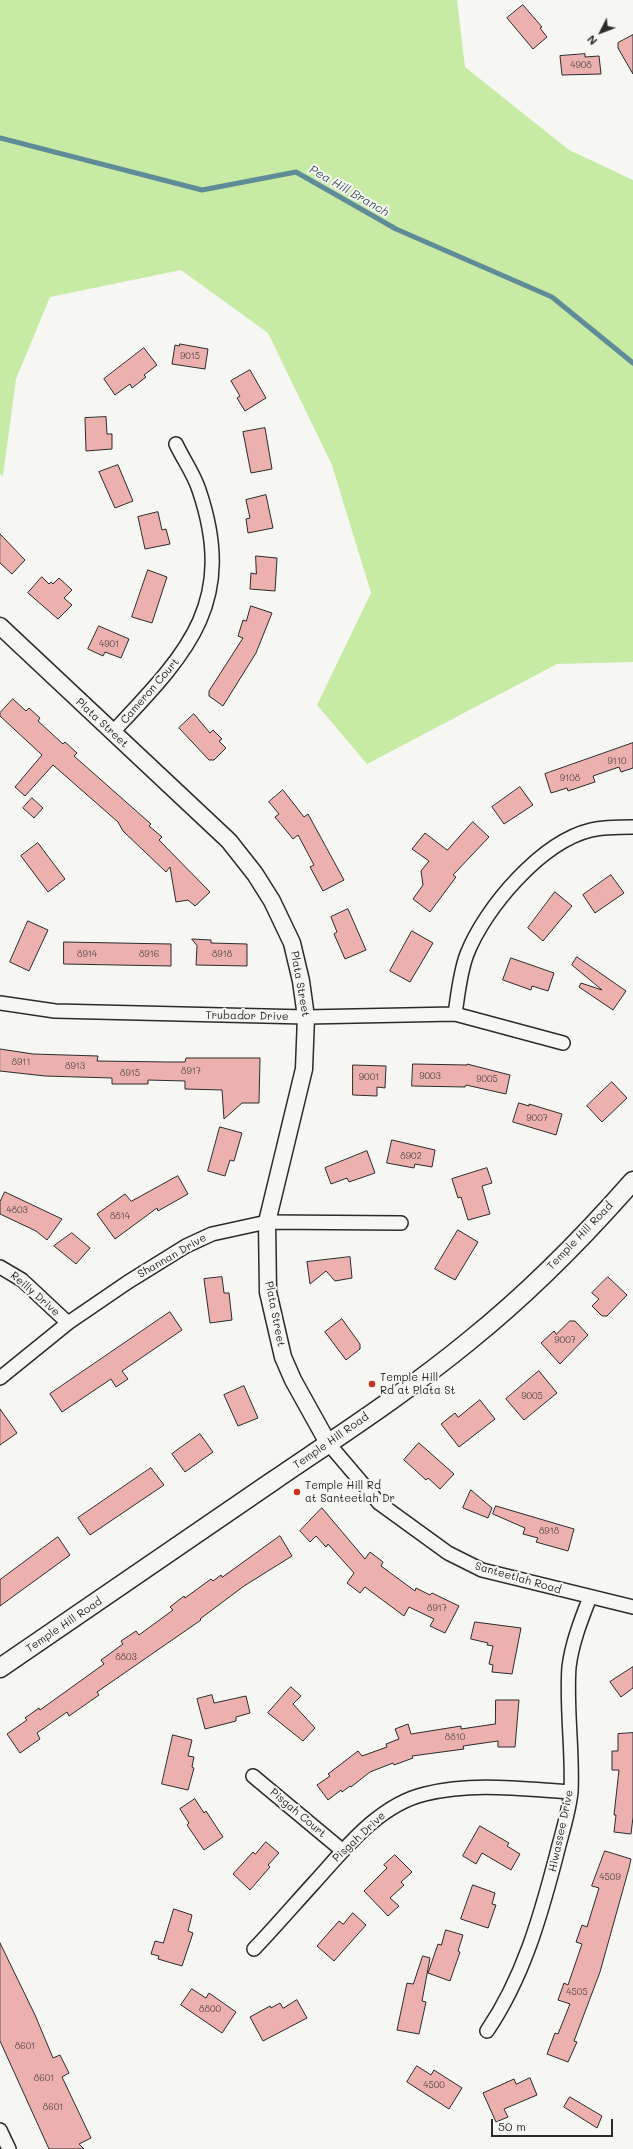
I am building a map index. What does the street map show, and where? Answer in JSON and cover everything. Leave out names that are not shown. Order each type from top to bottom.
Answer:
[{"type":"main road","name":"Temple Hill Road","points":[[0,1668],[412,1385],[469,1342],[522,1296],[579,1239],[633,1181]]},
{"type":"street","name":"Cameron Court","points":[[112,733],[175,664],[195,634],[204,614],[212,568],[210,536],[199,490],[176,444]]},
{"type":"street","name":"Plata Street","points":[[0,626],[112,733],[229,841],[255,874],[272,901],[292,943],[306,1017],[304,1069],[267,1222],[268,1292],[276,1334],[283,1357],[293,1380],[328,1443]]},
{"type":"street","points":[[455,1014],[467,954],[488,917],[509,887],[540,858],[574,837],[590,830],[633,827]]},
{"type":"street","name":"Trubador Drive","points":[[0,1003],[55,1011],[306,1017],[455,1014],[563,1043]]},
{"type":"street","name":"Shannan Drive","points":[[0,1378],[68,1323],[128,1282],[186,1246],[212,1234],[267,1222],[401,1223]]},
{"type":"street","name":"Reilly Drive","points":[[0,1267],[22,1280],[68,1323]]},
{"type":"street","name":"Santeetlah Road","points":[[328,1443],[379,1503],[448,1553],[482,1570],[633,1607]]},
{"type":"street","name":"Hiwassee Drive","points":[[487,2031],[503,2007],[516,1982],[527,1953],[553,1868],[571,1792],[569,1667],[580,1622],[590,1597]]},
{"type":"street","name":"Pisgah Court","points":[[253,1776],[342,1851]]},
{"type":"street","name":"Pisgah Drive","points":[[254,1950],[342,1851],[388,1810],[425,1794],[468,1788],[494,1787],[571,1792]]},
{"type":"street","points":[[0,2130],[9,2149]]},
{"type":"green space","points":[[0,0],[457,0],[465,67],[569,150],[633,180],[633,662],[557,664],[367,764],[317,705],[371,593],[332,465],[268,333],[181,270],[50,297],[16,379],[3,476],[0,474]]},
{"type":"building","points":[[523,5],[542,27],[540,28],[547,37],[533,49],[507,18]]},
{"type":"building","points":[[633,35],[633,74],[618,48],[618,43]]},
{"type":"building","points":[[585,54],[585,57],[599,56],[601,74],[562,75],[560,56]]},
{"type":"building","points":[[180,344],[208,349],[205,369],[172,364],[175,345],[179,346]]},
{"type":"building","points":[[144,348],[157,365],[144,375],[146,377],[132,388],[130,384],[115,395],[104,379]]},
{"type":"building","points":[[250,370],[266,398],[245,411],[237,398],[240,396],[231,381]]},
{"type":"building","points":[[106,417],[107,434],[112,434],[112,449],[86,451],[85,418]]},
{"type":"building","points":[[265,428],[272,469],[251,473],[243,432]]},
{"type":"building","points":[[118,465],[133,501],[115,508],[99,472]]},
{"type":"building","points":[[266,495],[273,528],[248,533],[246,519],[250,518],[246,500]]},
{"type":"building","points":[[158,512],[162,530],[166,529],[170,544],[145,549],[138,517]]},
{"type":"building","points":[[0,534],[25,560],[12,574],[0,563]]},
{"type":"building","points":[[256,556],[277,558],[275,591],[250,589],[251,573],[256,574]]},
{"type":"building","points":[[148,570],[167,577],[152,623],[132,617]]},
{"type":"building","points":[[42,577],[49,584],[51,582],[53,584],[59,578],[72,590],[64,598],[72,605],[58,619],[28,593]]},
{"type":"building","points":[[251,606],[272,613],[256,653],[223,706],[209,696],[209,691],[243,638],[238,636],[243,620],[246,621]]},
{"type":"building","points":[[99,626],[129,639],[121,658],[105,652],[103,656],[88,649]]},
{"type":"building","points":[[13,699],[26,711],[29,708],[40,718],[38,721],[63,744],[65,742],[77,753],[74,756],[151,824],[149,826],[162,837],[159,840],[210,892],[195,906],[188,900],[176,902],[170,867],[166,872],[123,831],[118,822],[53,765],[25,796],[15,787],[42,755],[0,716],[0,713]]},
{"type":"building","points":[[194,714],[210,733],[213,730],[222,739],[219,741],[226,748],[214,760],[209,760],[179,728]]},
{"type":"building","points":[[633,743],[633,768],[621,772],[619,767],[593,776],[595,782],[568,791],[567,788],[551,793],[545,774]]},
{"type":"building","points":[[520,787],[533,805],[504,824],[492,807]]},
{"type":"building","points":[[283,790],[304,817],[308,814],[344,880],[323,891],[310,867],[314,865],[298,835],[293,839],[275,817],[279,814],[269,802]]},
{"type":"building","points":[[32,798],[43,808],[34,818],[23,808]]},
{"type":"building","points":[[473,822],[489,837],[453,875],[456,877],[430,912],[413,899],[423,885],[421,871],[429,861],[412,849],[425,833],[447,850]]},
{"type":"building","points":[[38,843],[65,879],[48,892],[21,856]]},
{"type":"building","points":[[611,875],[624,893],[595,913],[583,895]]},
{"type":"building","points":[[555,892],[572,906],[543,941],[528,928]]},
{"type":"building","points":[[348,909],[366,950],[345,959],[334,934],[337,932],[331,917]]},
{"type":"building","points":[[28,921],[48,930],[29,971],[10,962]]},
{"type":"building","points":[[412,931],[433,943],[410,982],[390,971]]},
{"type":"building","points":[[192,939],[211,940],[211,943],[247,944],[247,966],[196,965],[197,946]]},
{"type":"building","points":[[64,942],[171,944],[171,966],[64,964]]},
{"type":"building","points":[[577,957],[626,991],[613,1010],[579,987],[581,983],[602,990],[572,965]]},
{"type":"building","points":[[511,958],[554,973],[548,991],[532,986],[531,990],[503,980]]},
{"type":"building","points":[[0,1049],[33,1054],[98,1056],[97,1061],[185,1062],[186,1058],[260,1058],[259,1103],[242,1103],[224,1119],[222,1090],[185,1089],[185,1081],[148,1080],[148,1084],[112,1084],[112,1078],[45,1076],[0,1071]]},
{"type":"building","points":[[413,1064],[467,1064],[510,1075],[506,1094],[466,1085],[465,1087],[412,1086]]},
{"type":"building","points":[[353,1065],[386,1066],[385,1088],[377,1087],[377,1096],[353,1095]]},
{"type":"building","points":[[612,1082],[627,1098],[602,1122],[587,1106]]},
{"type":"building","points":[[519,1103],[529,1106],[529,1104],[562,1114],[556,1135],[513,1122]]},
{"type":"building","points":[[220,1127],[242,1133],[234,1161],[230,1160],[225,1176],[208,1171]]},
{"type":"building","points":[[392,1140],[435,1150],[432,1167],[415,1164],[414,1168],[387,1163]]},
{"type":"building","points":[[367,1151],[375,1173],[349,1182],[347,1178],[331,1184],[325,1168]]},
{"type":"building","points":[[487,1168],[492,1183],[482,1186],[490,1214],[468,1220],[461,1197],[458,1198],[452,1179]]},
{"type":"building","points":[[178,1176],[188,1194],[158,1211],[157,1208],[115,1239],[97,1214],[125,1194],[131,1201]]},
{"type":"building","points":[[5,1192],[62,1219],[47,1240],[36,1231],[0,1214],[0,1202]]},
{"type":"building","points":[[458,1230],[478,1242],[455,1280],[435,1269]]},
{"type":"building","points":[[72,1233],[90,1248],[76,1264],[54,1246]]},
{"type":"building","points":[[350,1257],[352,1278],[335,1281],[326,1271],[310,1284],[307,1262]]},
{"type":"building","points":[[222,1277],[224,1293],[229,1293],[232,1320],[210,1323],[204,1279]]},
{"type":"building","points":[[608,1277],[627,1295],[607,1316],[602,1316],[592,1306],[599,1299],[592,1293]]},
{"type":"building","points":[[170,1312],[182,1330],[122,1371],[128,1379],[116,1387],[111,1379],[62,1412],[50,1394]]},
{"type":"building","points":[[342,1319],[360,1344],[360,1349],[346,1360],[325,1332]]},
{"type":"building","points":[[570,1321],[575,1321],[588,1335],[560,1364],[541,1343],[554,1331],[556,1334]]},
{"type":"building","points":[[539,1371],[557,1393],[524,1420],[506,1399]]},
{"type":"building","points":[[244,1386],[258,1418],[238,1426],[224,1395]]},
{"type":"building","points":[[480,1400],[495,1419],[459,1447],[441,1424],[455,1413],[458,1417]]},
{"type":"building","points":[[0,1409],[17,1433],[0,1445]]},
{"type":"building","points":[[200,1434],[213,1452],[185,1472],[172,1454]]},
{"type":"building","points":[[419,1443],[454,1474],[440,1489],[428,1478],[426,1480],[404,1460]]},
{"type":"building","points":[[151,1468],[164,1485],[90,1535],[78,1518]]},
{"type":"building","points":[[471,1490],[492,1508],[488,1518],[463,1508]]},
{"type":"building","points":[[496,1506],[574,1529],[568,1551],[536,1542],[538,1538],[523,1534],[525,1528],[493,1514]]},
{"type":"building","points":[[322,1508],[365,1559],[370,1552],[383,1562],[381,1566],[415,1591],[416,1588],[430,1595],[432,1593],[459,1606],[445,1633],[430,1626],[434,1619],[409,1607],[404,1616],[365,1587],[360,1593],[347,1583],[354,1573],[328,1544],[326,1547],[316,1536],[310,1542],[300,1531]]},
{"type":"building","points":[[280,1536],[292,1556],[244,1586],[200,1619],[201,1620],[97,1692],[99,1695],[69,1716],[67,1712],[37,1733],[40,1739],[20,1753],[7,1734],[27,1720],[25,1718],[39,1708],[40,1710],[104,1664],[101,1660],[123,1644],[121,1641],[136,1631],[139,1635],[173,1610],[170,1607],[184,1596],[185,1598],[211,1579],[213,1581],[221,1575],[222,1577]]},
{"type":"building","points":[[58,1537],[70,1555],[0,1606],[0,1580]]},
{"type":"building","points":[[475,1622],[521,1628],[512,1674],[492,1672],[493,1665],[489,1664],[493,1646],[487,1645],[488,1643],[471,1639]]},
{"type":"building","points":[[633,1667],[633,1688],[621,1697],[610,1682]]},
{"type":"building","points":[[291,1687],[301,1696],[293,1704],[315,1728],[303,1741],[268,1713]]},
{"type":"building","points":[[212,1695],[214,1703],[246,1696],[250,1713],[236,1717],[236,1721],[205,1729],[197,1699]]},
{"type":"building","points":[[496,1700],[519,1700],[515,1747],[498,1747],[498,1741],[463,1746],[464,1749],[412,1756],[413,1758],[394,1765],[393,1763],[370,1772],[351,1787],[350,1786],[342,1792],[341,1790],[328,1800],[317,1785],[330,1776],[328,1774],[358,1751],[362,1756],[387,1747],[386,1744],[399,1739],[395,1729],[408,1724],[411,1734],[461,1726],[461,1729],[495,1724]]},
{"type":"building","points":[[633,1733],[633,1817],[631,1834],[614,1832],[616,1815],[614,1815],[619,1770],[612,1770],[612,1751],[618,1751],[618,1734]]},
{"type":"building","points":[[173,1735],[192,1740],[188,1756],[194,1757],[192,1767],[194,1768],[188,1790],[162,1784]]},
{"type":"building","points":[[195,1799],[204,1813],[206,1811],[223,1837],[204,1850],[187,1825],[189,1823],[180,1809]]},
{"type":"building","points":[[480,1826],[509,1843],[507,1846],[520,1854],[511,1870],[482,1853],[476,1864],[463,1856]]},
{"type":"building","points":[[266,1842],[279,1853],[268,1865],[270,1867],[250,1890],[233,1874],[253,1852],[255,1854]]},
{"type":"building","points":[[605,1851],[631,1859],[600,1972],[574,2041],[577,2042],[568,2062],[547,2054],[555,2033],[558,2034],[570,2004],[558,2000],[564,1983],[568,1985],[582,1944],[576,1942],[582,1925],[587,1927],[599,1888],[592,1886]]},
{"type":"building","points":[[395,1855],[412,1872],[401,1882],[404,1885],[390,1898],[399,1906],[388,1916],[364,1891],[387,1868],[384,1865]]},
{"type":"building","points":[[473,1885],[495,1893],[492,1904],[496,1905],[488,1928],[461,1919]]},
{"type":"building","points":[[174,1909],[192,1915],[188,1931],[193,1933],[182,1966],[158,1959],[159,1956],[151,1954],[155,1941],[163,1943]]},
{"type":"building","points":[[353,1913],[366,1925],[334,1961],[317,1946],[339,1921],[343,1924]]},
{"type":"building","points":[[446,1930],[463,1935],[458,1951],[460,1952],[450,1981],[428,1973],[438,1944],[441,1945]]},
{"type":"building","points":[[0,1943],[35,2015],[53,2058],[60,2055],[69,2073],[62,2077],[91,2138],[79,2144],[84,2149],[49,2149],[0,2041]]},
{"type":"building","points":[[423,1956],[430,1958],[422,2001],[426,2002],[419,2034],[397,2030],[407,1983],[413,1984]]},
{"type":"building","points":[[192,1989],[206,1998],[209,1993],[236,2012],[222,2033],[181,2005]]},
{"type":"building","points":[[297,2000],[307,2018],[263,2041],[250,2017],[270,2006],[271,2008],[280,2003],[283,2008]]},
{"type":"building","points":[[417,2066],[431,2075],[434,2070],[462,2088],[449,2109],[407,2082]]},
{"type":"building","points":[[530,2078],[537,2095],[504,2109],[508,2117],[496,2122],[483,2093],[514,2079],[516,2084]]},
{"type":"building","points":[[570,2097],[602,2116],[597,2128],[564,2107]]},
{"type":"waterway","name":"Pea Hill Branch","points":[[0,138],[202,190],[296,172],[396,229],[552,297],[633,363]]},
{"type":"place","name":"Temple Hill Rd at Plata St","points":[[372,1384]]},
{"type":"place","name":"Temple Hill Rd at Santeetlah Dr","points":[[297,1492]]}]
